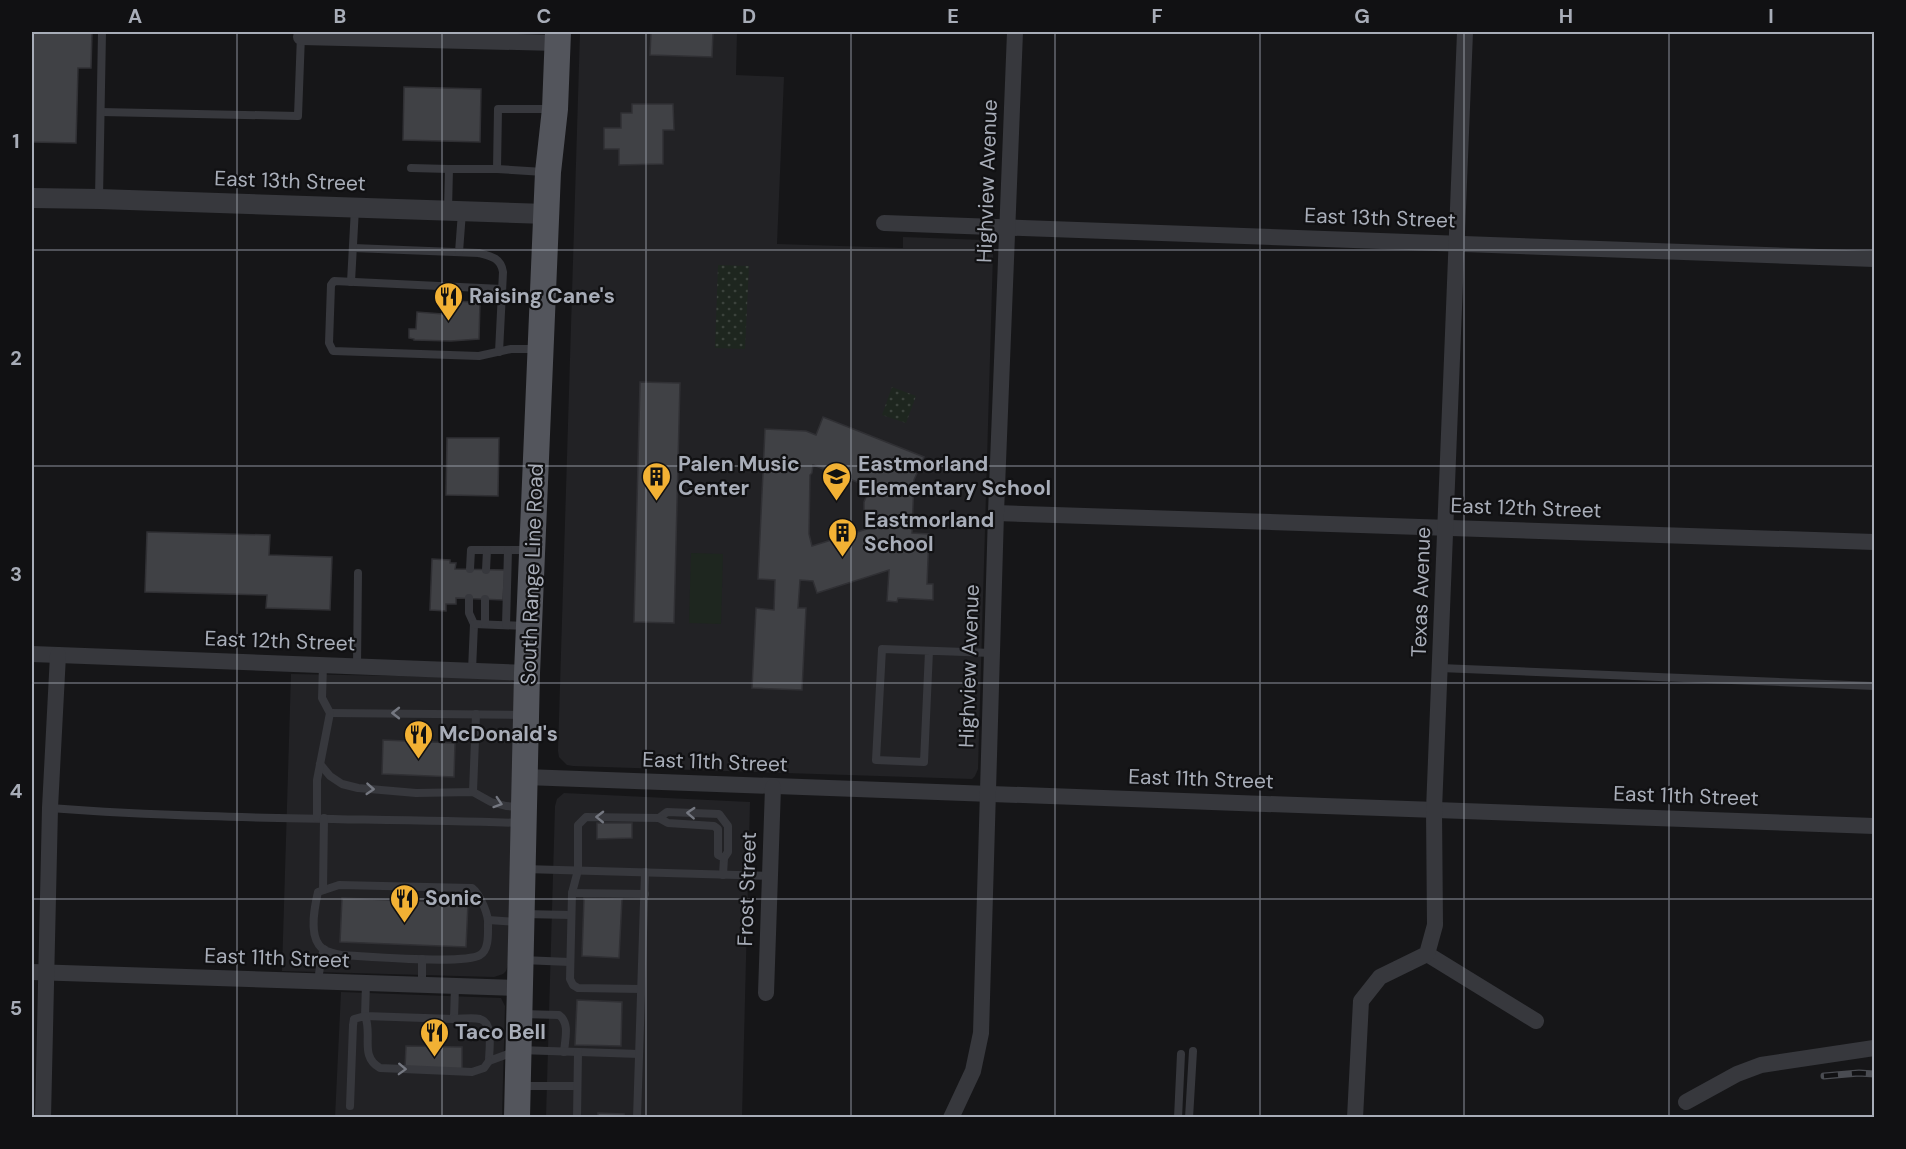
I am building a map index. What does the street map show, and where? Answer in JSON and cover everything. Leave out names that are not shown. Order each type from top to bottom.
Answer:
[{"type":"main road","name":"South Range Line Road","points":[[517,1118],[527,673],[518,626],[520,550],[541,349],[548,172],[555,109],[557,38]]},
{"type":"street","name":"Highview Avenue","points":[[951,1118],[973,1071],[981,1032],[996,513],[1015,32]]},
{"type":"street","name":"Texas Avenue","points":[[1427,954],[1435,925],[1434,810],[1465,32]]},
{"type":"street","points":[[301,34],[557,38]]},
{"type":"street","name":"East 13th Street","points":[[32,198],[547,214]]},
{"type":"street","name":"East 13th Street","points":[[884,223],[1875,259]]},
{"type":"street","name":"East 12th Street","points":[[996,513],[1875,542]]},
{"type":"street","name":"East 12th Street","points":[[32,654],[527,673]]},
{"type":"street","points":[[43,1118],[39,973],[51,808],[58,655]]},
{"type":"street","name":"East 11th Street","points":[[525,777],[1875,826]]},
{"type":"street","name":"Frost Street","points":[[766,993],[773,787]]},
{"type":"street","points":[[1355,1118],[1361,1001],[1380,977],[1427,954],[1536,1022]]},
{"type":"street","name":"East 11th Street","points":[[39,973],[521,988]]},
{"type":"street","points":[[1686,1102],[1737,1074],[1761,1065],[1875,1048]]},
{"type":"lane","points":[[99,199],[102,32]]},
{"type":"lane","points":[[101,112],[298,116],[301,34]]},
{"type":"lane","points":[[497,169],[498,109],[555,109]]},
{"type":"lane","points":[[411,168],[548,172]]},
{"type":"lane","points":[[449,168],[459,252]]},
{"type":"lane","points":[[351,282],[355,207]]},
{"type":"lane","points":[[353,248],[459,252],[489,255],[498,260],[502,267],[499,352]]},
{"type":"lane","points":[[502,289],[334,281],[331,285],[329,343],[333,351],[479,356],[518,348],[541,349]]},
{"type":"lane","points":[[470,569],[471,550],[520,550]]},
{"type":"lane","points":[[486,550],[486,570]]},
{"type":"lane","points":[[357,666],[358,573]]},
{"type":"lane","points":[[469,598],[469,613],[474,624],[472,670]]},
{"type":"lane","points":[[485,624],[486,599]]},
{"type":"lane","points":[[474,624],[518,626]]},
{"type":"lane","points":[[929,651],[924,762],[876,760],[882,649],[992,653]]},
{"type":"lane","points":[[323,665],[322,698],[330,713],[317,780],[323,890]]},
{"type":"lane","points":[[1440,668],[1875,686]]},
{"type":"lane","points":[[330,713],[526,715]]},
{"type":"lane","points":[[473,792],[476,714]]},
{"type":"lane","points":[[320,764],[330,776],[342,784],[358,788],[416,793],[473,792],[525,816]]},
{"type":"lane","points":[[51,808],[320,818],[525,816]]},
{"type":"lane","points":[[641,989],[578,988],[573,986],[570,979],[572,893],[578,870],[578,825],[586,817],[659,818],[668,823],[714,826],[718,829],[718,855],[724,858],[723,874]]},
{"type":"lane","points":[[523,869],[770,876]]},
{"type":"lane","points":[[637,1118],[645,872]]},
{"type":"lane","points":[[339,885],[472,888],[477,891],[488,920],[486,950],[480,955],[467,959],[341,955],[319,946],[315,937],[314,909],[318,891],[339,885]]},
{"type":"lane","points":[[572,893],[645,894]]},
{"type":"lane","points":[[488,920],[572,915]]},
{"type":"lane","points":[[318,982],[324,949]]},
{"type":"lane","points":[[422,959],[422,985]]},
{"type":"lane","points":[[521,960],[570,962]]},
{"type":"lane","points":[[350,1106],[354,1019],[365,1016],[480,1019],[489,1028],[489,1060],[484,1068],[472,1072],[380,1068],[372,1063],[368,1052],[368,1022],[365,1016],[366,983]]},
{"type":"lane","points":[[454,1019],[455,986]]},
{"type":"lane","points":[[520,1014],[563,1017],[566,1022],[564,1052]]},
{"type":"lane","points":[[489,1060],[519,1050],[639,1054]]},
{"type":"lane","points":[[1189,1118],[1193,1051]]},
{"type":"lane","points":[[577,1118],[578,1052]]},
{"type":"lane","points":[[1178,1118],[1181,1054]]},
{"type":"lane","points":[[518,1086],[577,1086]]},
{"type":"shaded area","name":"Eastmorland Elementary School","points":[[580,32],[737,32],[736,75],[784,77],[777,244],[903,248],[903,237],[991,242],[993,254],[978,769],[972,779],[573,766],[567,765],[559,757]]},
{"type":"shaded area","points":[[718,265],[749,266],[745,349],[715,348]]},
{"type":"shaded area","points":[[892,387],[916,396],[906,423],[882,415]]},
{"type":"shaded area","points":[[691,553],[723,554],[721,624],[689,623]]},
{"type":"shaded area","points":[[291,674],[508,678],[515,683],[508,965],[503,974],[494,977],[282,971]]},
{"type":"shaded area","points":[[564,793],[750,802],[742,1117],[546,1118],[555,806],[557,799]]},
{"type":"shaded area","points":[[341,992],[501,998],[505,1006],[502,1117],[335,1118]]},
{"type":"building","points":[[32,32],[92,32],[91,68],[78,68],[76,143],[32,142]]},
{"type":"building","points":[[651,32],[713,32],[712,57],[650,55]]},
{"type":"building","points":[[404,87],[481,89],[480,142],[403,140]]},
{"type":"building","points":[[632,104],[673,104],[674,130],[663,130],[663,164],[619,165],[619,149],[604,149],[604,128],[621,128],[621,113],[632,113]]},
{"type":"building","name":"Raising Cane's","points":[[446,301],[480,302],[479,339],[451,341],[409,338],[409,329],[416,329],[417,312],[443,314]]},
{"type":"building","name":"Palen Music Center","points":[[640,382],[680,383],[674,623],[634,622]]},
{"type":"building","name":"Eastmorland School","points":[[823,417],[924,457],[914,480],[912,533],[929,534],[927,584],[933,584],[933,600],[898,598],[897,602],[887,601],[889,570],[817,593],[813,581],[800,580],[798,608],[806,608],[802,690],[752,688],[756,608],[774,610],[775,580],[758,579],[765,429],[806,431],[816,435]],"holes":[[[813,465],[870,487],[864,502],[870,528],[812,546],[809,534],[810,475]]]},
{"type":"building","points":[[447,438],[499,438],[498,496],[446,495]]},
{"type":"building","points":[[147,532],[270,535],[269,555],[332,557],[330,610],[266,608],[267,595],[145,592]]},
{"type":"building","points":[[432,559],[450,560],[450,563],[456,563],[455,569],[505,570],[503,600],[456,598],[456,604],[446,604],[446,611],[430,610]]},
{"type":"building","name":"McDonald's","points":[[383,740],[455,743],[454,777],[382,774]]},
{"type":"building","points":[[597,823],[632,823],[632,838],[597,839]]},
{"type":"building","name":"Sonic","points":[[342,898],[468,903],[466,947],[340,942]]},
{"type":"building","points":[[584,898],[622,899],[619,958],[582,956]]},
{"type":"building","points":[[577,1000],[622,1002],[621,1046],[575,1045]]},
{"type":"building","name":"Taco Bell","points":[[406,1046],[462,1047],[462,1069],[405,1068]]},
{"type":"building","points":[[598,1113],[624,1114],[624,1118],[598,1118]]},
{"type":"railway","points":[[1824,1076],[1874,1074]]},
{"type":"place","name":"Raising Cane's","points":[[448,322]]},
{"type":"place","name":"Palen Music Center","points":[[657,502]]},
{"type":"place","name":"Eastmorland Elementary School","points":[[837,502]]},
{"type":"place","name":"Eastmorland School","points":[[843,558]]},
{"type":"place","name":"McDonald's","points":[[418,760]]},
{"type":"place","name":"Sonic","points":[[404,924]]},
{"type":"place","name":"Taco Bell","points":[[434,1058]]}]
